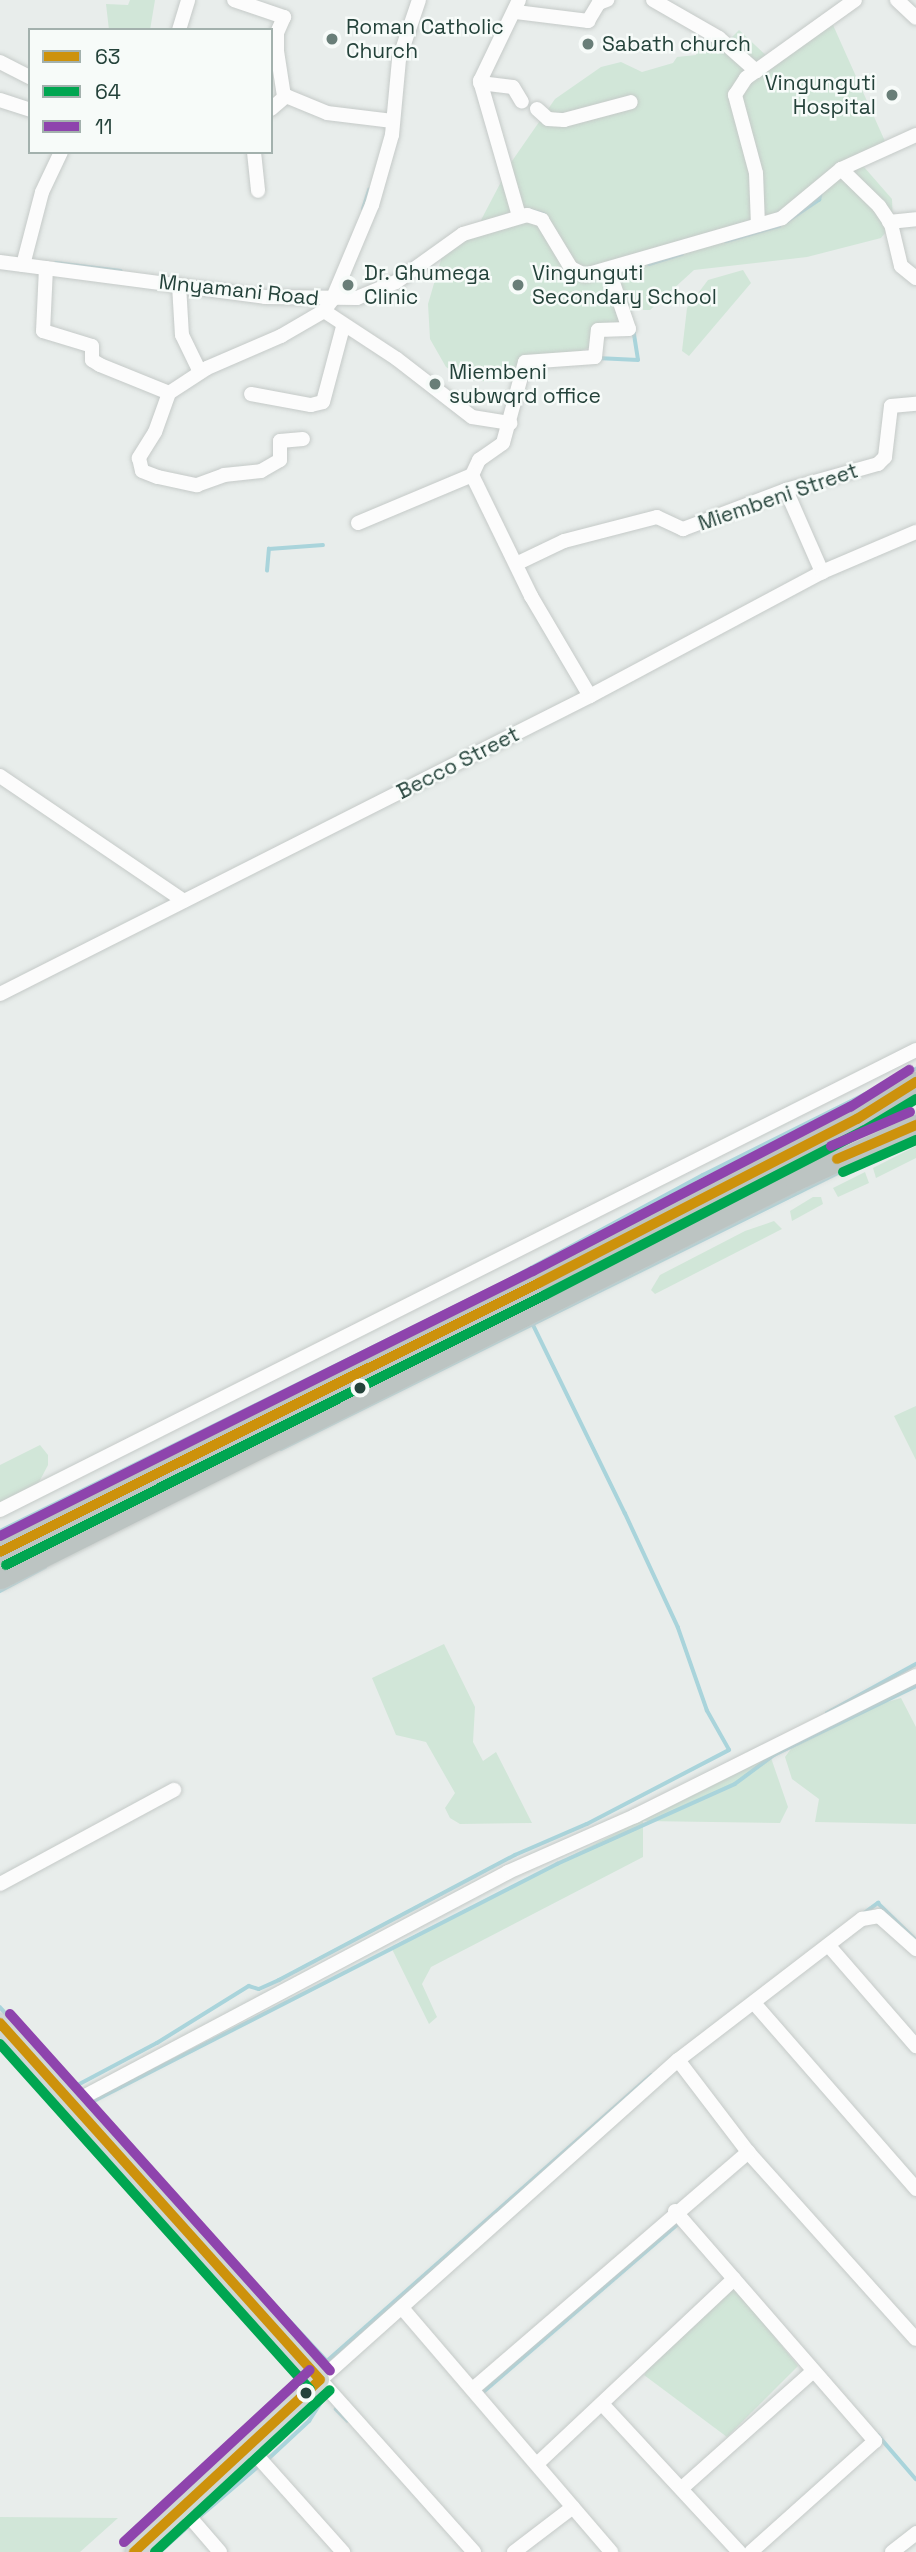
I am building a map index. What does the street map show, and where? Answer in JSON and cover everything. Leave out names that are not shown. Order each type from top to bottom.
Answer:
[{"type":"highway","points":[[0,1552],[539,1283],[857,1119],[916,1082]]},
{"type":"highway","points":[[0,1578],[806,1174],[916,1125]]},
{"type":"main road","points":[[0,2023],[74,2102],[320,2380],[250,2448],[134,2552]]},
{"type":"street","points":[[180,28],[188,0]]},
{"type":"street","points":[[234,0],[284,17],[277,33],[284,96]]},
{"type":"street","name":"Mnyamani Road","points":[[0,262],[328,305],[372,205],[393,121],[399,59],[419,0]]},
{"type":"street","points":[[519,216],[480,83],[481,74],[517,6],[588,21],[599,3],[607,0]]},
{"type":"street","points":[[653,0],[719,38],[756,71]]},
{"type":"street","points":[[758,225],[757,173],[735,95],[741,82],[855,0]]},
{"type":"street","points":[[897,0],[916,18]]},
{"type":"street","points":[[0,62],[28,76]]},
{"type":"street","points":[[480,83],[513,87],[522,102]]},
{"type":"street","points":[[273,107],[284,96]]},
{"type":"street","points":[[284,96],[327,113],[393,121]]},
{"type":"street","points":[[0,100],[28,109]]},
{"type":"street","points":[[537,109],[548,119],[564,120],[631,102]]},
{"type":"street","points":[[303,439],[280,441],[280,460],[261,471],[224,475],[197,485],[142,471],[139,458],[155,432],[169,393],[200,372],[328,305],[357,298],[386,286],[463,234],[519,216],[542,220],[575,272],[609,271],[782,218],[841,169],[916,135]]},
{"type":"street","points":[[23,264],[42,192],[60,154]]},
{"type":"street","points":[[254,154],[258,191]]},
{"type":"street","points":[[841,169],[889,222],[901,266],[916,278]]},
{"type":"street","points":[[889,222],[916,219]]},
{"type":"street","points":[[46,268],[43,331],[92,346],[92,360],[100,365],[169,393]]},
{"type":"street","points":[[358,523],[472,475],[479,460],[503,443],[511,423],[525,362],[594,357],[598,330],[629,329],[609,271]]},
{"type":"street","points":[[179,285],[183,335],[200,372]]},
{"type":"street","points":[[328,305],[343,327],[397,359],[472,417],[511,423]]},
{"type":"street","points":[[251,394],[311,405],[323,401],[343,327]]},
{"type":"street","name":"Miembeni Street","points":[[518,563],[601,530],[657,517],[684,529],[786,490],[843,477],[884,460],[891,406],[916,404]]},
{"type":"street","points":[[472,475],[518,563],[531,596],[590,696]]},
{"type":"street","points":[[786,490],[822,572]]},
{"type":"street","name":"Becco Street","points":[[0,994],[590,696],[822,572],[916,532]]},
{"type":"street","points":[[0,776],[184,901]]},
{"type":"street","points":[[0,1510],[916,1049]]},
{"type":"street","points":[[74,2102],[508,1872],[635,1815],[916,1676]]},
{"type":"street","points":[[0,1884],[174,1790]]},
{"type":"street","points":[[474,2552],[320,2380],[403,2309],[678,2060],[862,1919],[879,1916],[916,1948]]},
{"type":"street","points":[[829,1945],[916,2046]]},
{"type":"street","points":[[754,2003],[916,2189]]},
{"type":"street","points":[[678,2060],[748,2152],[916,2339]]},
{"type":"street","points":[[474,2388],[675,2211],[748,2152]]},
{"type":"street","points":[[675,2211],[812,2372],[875,2441],[751,2552]]},
{"type":"street","points":[[538,2463],[604,2406],[734,2279]]},
{"type":"street","points":[[403,2309],[474,2388],[611,2552]]},
{"type":"street","points":[[682,2488],[812,2372]]},
{"type":"street","points":[[604,2406],[739,2552]]},
{"type":"street","points":[[250,2448],[344,2552]]},
{"type":"street","points":[[514,2552],[573,2507]]},
{"type":"street","points":[[182,2508],[220,2552]]},
{"type":"street","points":[[892,2552],[916,2533]]},
{"type":"green space","points":[[130,0],[155,0],[150,28],[109,28],[106,4],[128,5]]},
{"type":"green space","points":[[833,25],[888,148],[857,159],[892,199],[893,223],[881,238],[807,257],[694,270],[650,310],[643,310],[643,296],[628,316],[595,345],[525,375],[496,382],[467,380],[446,367],[430,339],[428,304],[445,246],[480,222],[512,161],[555,99],[601,67],[621,62],[642,72],[673,63],[677,57],[696,55],[707,34],[728,41],[739,30],[772,61]]},
{"type":"green space","points":[[743,270],[751,283],[689,356],[682,351],[687,308],[708,280]]},
{"type":"green space","points":[[916,1146],[916,1158],[876,1178],[873,1168]]},
{"type":"green space","points":[[865,1172],[869,1183],[838,1197],[833,1188]]},
{"type":"green space","points":[[813,1197],[821,1197],[823,1204],[792,1221],[790,1211]]},
{"type":"green space","points":[[774,1221],[782,1229],[655,1294],[651,1290],[660,1275],[745,1231]]},
{"type":"green space","points":[[916,1406],[916,1460],[894,1416]]},
{"type":"green space","points":[[40,1445],[48,1455],[48,1465],[37,1486],[0,1505],[0,1465]]},
{"type":"green space","points":[[444,1644],[475,1707],[473,1742],[483,1761],[496,1752],[532,1823],[460,1824],[450,1818],[445,1808],[455,1793],[426,1742],[396,1735],[372,1678]]},
{"type":"green space","points":[[901,1698],[916,1727],[916,1824],[815,1822],[819,1799],[792,1779],[785,1757],[796,1742],[859,1710]]},
{"type":"green space","points":[[770,1755],[788,1807],[780,1823],[643,1821],[643,1857],[431,1967],[422,1984],[437,2017],[429,2024],[391,1947]]},
{"type":"green space","points":[[733,2285],[798,2366],[727,2437],[644,2375],[683,2321]]},
{"type":"green space","points":[[0,2517],[118,2518],[80,2552],[0,2552]]},
{"type":"waterway","points":[[363,209],[369,190]]},
{"type":"waterway","points":[[786,222],[819,200],[821,192]]},
{"type":"waterway","points":[[528,210],[543,214]]},
{"type":"waterway","points":[[726,241],[779,226]]},
{"type":"waterway","points":[[649,264],[682,254]]},
{"type":"waterway","points":[[56,263],[121,271]]},
{"type":"waterway","points":[[597,358],[638,360],[633,329]]},
{"type":"waterway","points":[[267,571],[269,549],[323,545]]},
{"type":"waterway","points":[[0,1531],[505,1282],[703,1175],[916,1069]]},
{"type":"waterway","points":[[281,1449],[864,1160]]},
{"type":"waterway","points":[[72,2088],[157,2043],[249,1986],[259,1989],[279,1980],[515,1855],[587,1824],[729,1750],[707,1711],[678,1628],[533,1325]]},
{"type":"waterway","points":[[0,1591],[45,1567]]},
{"type":"waterway","points":[[827,1713],[916,1664]]},
{"type":"waterway","points":[[88,2104],[557,1864],[735,1784],[774,1755],[916,1686]]},
{"type":"waterway","points":[[863,1914],[878,1903],[916,1940]]},
{"type":"waterway","points":[[0,2007],[78,2094]]},
{"type":"waterway","points":[[0,2042],[49,2090]]},
{"type":"waterway","points":[[85,2102],[327,2361],[651,2075]]},
{"type":"waterway","points":[[481,2394],[679,2223]]},
{"type":"waterway","points":[[294,2364],[301,2373],[296,2392]]},
{"type":"waterway","points":[[266,2461],[309,2421],[326,2395]]},
{"type":"waterway","points":[[336,2409],[347,2420]]},
{"type":"waterway","points":[[878,2435],[916,2479]]},
{"type":"waterway","points":[[197,2519],[260,2465]]},
{"type":"waterway","points":[[160,2552],[191,2524]]},
{"type":"transit line","name":"11","points":[[0,1536],[533,1271],[850,1107],[909,1070]]},
{"type":"transit line","name":"63","points":[[0,1552],[539,1283],[857,1119],[916,1082]]},
{"type":"transit line","name":"64","points":[[6,1565],[545,1295],[863,1131],[916,1099]]},
{"type":"transit line","name":"11","points":[[831,1146],[910,1112]]},
{"type":"transit line","name":"63","points":[[837,1159],[916,1125]]},
{"type":"transit line","name":"64","points":[[843,1172],[916,1140]]},
{"type":"transit line","name":"11","points":[[10,2014],[330,2371]]},
{"type":"transit line","name":"63","points":[[0,2023],[320,2380]]},
{"type":"transit line","name":"64","points":[[0,2044],[310,2389]]},
{"type":"transit line","name":"11","points":[[124,2542],[310,2370]]},
{"type":"transit line","name":"63","points":[[134,2552],[320,2380]]},
{"type":"transit line","name":"64","points":[[155,2552],[330,2390]]},
{"type":"place","name":"Roman Catholic Church","points":[[332,39]]},
{"type":"place","name":"Sabath church","points":[[588,44]]},
{"type":"place","name":"Vingunguti Hospital","points":[[892,95]]},
{"type":"place","name":"Dr. Ghumega Clinic","points":[[348,285]]},
{"type":"place","name":"Vingunguti Secondary School","points":[[518,285]]},
{"type":"place","name":"Miembeni subwqrd office","points":[[435,384]]}]
